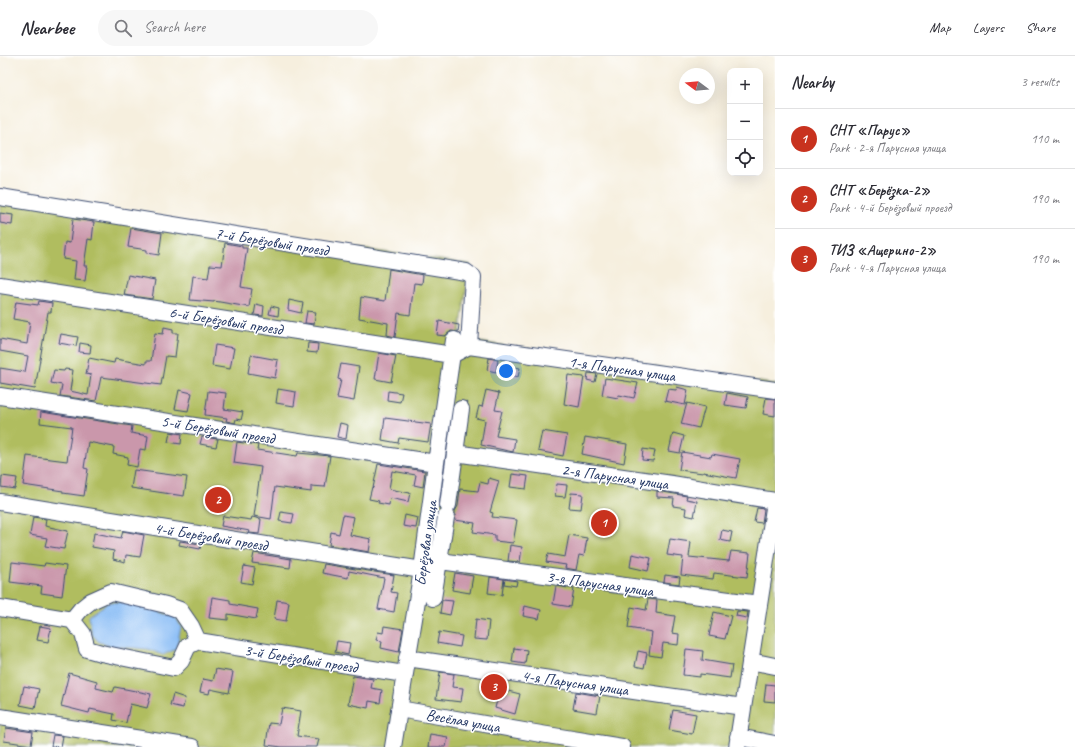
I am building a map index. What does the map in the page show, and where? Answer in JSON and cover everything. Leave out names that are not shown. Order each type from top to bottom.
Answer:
[{"type":"street","name":"7-й Берёзовый проезд","points":[[0,198],[466,272],[473,277],[458,347]]},
{"type":"street","name":"6-й Берёзовый проезд","points":[[0,285],[458,347]]},
{"type":"street","name":"1-я Парусная улица","points":[[458,347],[775,390]]},
{"type":"street","name":"Берёзовая улица","points":[[393,747],[422,570],[436,463],[458,347]]},
{"type":"street","name":"5-й Берёзовый проезд","points":[[0,396],[436,463]]},
{"type":"street","points":[[434,598],[461,409]]},
{"type":"street","name":"2-я Парусная улица","points":[[455,453],[672,484],[774,510]]},
{"type":"street","name":"4-й Берёзовый проезд","points":[[0,502],[422,570]]},
{"type":"street","points":[[774,510],[768,587],[759,604],[737,742],[775,744]]},
{"type":"street","name":"3-я Парусная улица","points":[[440,561],[759,604]]},
{"type":"street","points":[[0,608],[72,620],[83,634],[87,649],[174,668],[181,661],[188,646],[198,641],[191,626],[180,610],[166,605],[111,592],[91,601],[81,609],[72,620]]},
{"type":"street","name":"3-й Берёзовый проезд","points":[[198,641],[404,674]]},
{"type":"street","name":"4-я Парусная улица","points":[[407,658],[743,707]]},
{"type":"street","points":[[750,661],[775,666]]},
{"type":"street","name":"Весёлая улица","points":[[399,709],[622,747]]},
{"type":"street","points":[[0,717],[192,747]]},
{"type":"green space","points":[[0,198],[470,264],[459,339],[775,384],[775,747],[0,747]]},
{"type":"water","points":[[109,602],[130,603],[176,618],[181,627],[176,649],[163,655],[148,649],[112,646],[99,642],[92,634],[89,616]]},
{"type":"building","points":[[0,213],[13,215],[12,225],[0,223]]},
{"type":"building","points":[[73,219],[94,222],[92,240],[88,239],[84,266],[87,266],[85,281],[74,280],[76,261],[63,259],[65,242],[70,243]]},
{"type":"building","points":[[131,228],[162,233],[159,255],[147,253],[147,250],[128,247]]},
{"type":"building","points":[[225,243],[247,248],[241,287],[252,289],[249,307],[214,301],[190,300],[193,276],[208,278],[210,265],[222,266]]},
{"type":"building","points":[[389,269],[423,275],[422,284],[414,283],[410,315],[398,313],[395,337],[387,335],[388,323],[359,318],[361,297],[385,301]]},
{"type":"building","points":[[128,275],[155,280],[152,299],[124,295]]},
{"type":"building","points":[[289,300],[303,303],[301,313],[288,310]]},
{"type":"building","points":[[39,301],[52,303],[51,312],[48,312],[35,389],[0,383],[0,368],[25,372],[28,356],[0,351],[0,339],[27,344],[30,322],[13,319],[16,302],[38,305]]},
{"type":"building","points":[[256,304],[264,306],[263,316],[254,315]]},
{"type":"building","points":[[271,306],[279,308],[278,316],[269,314]]},
{"type":"building","points":[[307,311],[316,312],[314,324],[305,323]]},
{"type":"building","points":[[439,321],[459,325],[458,332],[451,331],[445,336],[437,335]]},
{"type":"building","points":[[164,327],[173,329],[173,333],[178,333],[175,357],[166,356],[161,385],[101,377],[96,401],[60,396],[62,385],[51,383],[54,370],[73,370],[70,391],[88,395],[91,375],[86,374],[89,358],[114,363],[115,359],[146,364],[146,361],[151,361],[155,333],[163,334]]},
{"type":"building","points":[[61,334],[78,337],[76,346],[59,343]]},
{"type":"building","points":[[80,343],[91,345],[90,353],[79,352]]},
{"type":"building","points":[[308,343],[318,344],[317,353],[307,352]]},
{"type":"building","points":[[215,345],[234,348],[230,369],[212,366]]},
{"type":"building","points":[[379,353],[396,356],[391,382],[375,379]]},
{"type":"building","points":[[251,355],[278,360],[275,378],[248,373]]},
{"type":"building","points":[[489,358],[498,360],[496,372],[487,370]]},
{"type":"building","points":[[341,364],[359,367],[354,401],[337,398],[341,380],[338,379]]},
{"type":"building","points":[[511,366],[520,368],[518,377],[509,375]]},
{"type":"building","points":[[588,373],[597,374],[595,382],[587,380]]},
{"type":"building","points":[[568,375],[584,377],[579,407],[564,404]]},
{"type":"building","points":[[605,378],[638,383],[634,398],[619,395],[618,398],[602,395]]},
{"type":"building","points":[[677,387],[688,390],[685,405],[665,401],[668,389],[676,390]]},
{"type":"building","points":[[278,389],[296,392],[294,406],[276,403]]},
{"type":"building","points":[[179,390],[192,393],[188,411],[175,409]]},
{"type":"building","points":[[486,390],[499,393],[495,410],[502,411],[496,436],[515,439],[513,452],[481,445],[485,420],[476,418],[479,406],[482,407]]},
{"type":"building","points":[[208,391],[226,393],[224,409],[243,412],[241,420],[236,419],[235,423],[226,421],[227,418],[205,415]]},
{"type":"building","points":[[388,391],[402,393],[400,402],[387,400]]},
{"type":"building","points":[[727,393],[748,397],[746,408],[725,405]]},
{"type":"building","points":[[766,398],[775,399],[775,416],[763,414]]},
{"type":"building","points":[[687,403],[705,407],[699,428],[681,424]]},
{"type":"building","points":[[41,412],[132,426],[131,433],[148,436],[146,450],[140,449],[137,467],[127,465],[128,457],[113,454],[114,447],[88,442],[84,468],[88,469],[84,496],[23,485],[27,456],[67,461],[72,427],[40,423]]},
{"type":"building","points":[[385,418],[431,424],[428,442],[399,438],[398,443],[382,440]]},
{"type":"building","points":[[340,423],[348,425],[346,439],[337,437]]},
{"type":"building","points":[[542,431],[567,435],[563,456],[538,451]]},
{"type":"building","points":[[170,432],[182,434],[181,444],[168,442]]},
{"type":"building","points":[[673,433],[684,436],[680,453],[669,451]]},
{"type":"building","points":[[202,437],[218,439],[216,447],[200,444]]},
{"type":"building","points":[[585,437],[627,444],[624,463],[582,454]]},
{"type":"building","points":[[237,442],[258,445],[257,450],[297,456],[298,453],[330,456],[325,487],[311,486],[311,492],[275,487],[271,519],[254,516],[261,467],[234,463]]},
{"type":"building","points":[[643,449],[655,451],[653,461],[642,460]]},
{"type":"building","points":[[682,452],[711,457],[712,454],[740,459],[736,478],[703,472],[679,470]]},
{"type":"building","points":[[378,464],[425,471],[423,487],[414,485],[416,475],[392,471],[389,489],[410,493],[408,502],[390,498],[389,505],[378,503],[379,501],[369,499]]},
{"type":"building","points":[[134,470],[187,477],[184,496],[131,488]]},
{"type":"building","points":[[512,474],[528,476],[526,489],[510,487]]},
{"type":"building","points":[[2,476],[17,478],[15,489],[1,487]]},
{"type":"building","points":[[489,478],[499,481],[490,512],[493,513],[492,517],[517,520],[513,543],[495,541],[495,535],[473,532],[475,523],[455,520],[455,511],[458,506],[460,489],[478,491],[480,482],[488,484]]},
{"type":"building","points":[[557,484],[567,485],[565,497],[555,496]]},
{"type":"building","points":[[657,491],[687,496],[686,499],[697,501],[694,517],[685,515],[686,508],[673,506],[674,498],[657,497]]},
{"type":"building","points":[[571,493],[583,494],[581,509],[569,508]]},
{"type":"building","points":[[757,508],[764,509],[762,523],[754,522]]},
{"type":"building","points":[[281,512],[294,514],[292,523],[279,521]]},
{"type":"building","points":[[343,515],[354,517],[350,535],[371,539],[369,552],[329,545],[331,532],[339,534]]},
{"type":"building","points":[[405,515],[418,518],[416,528],[403,526]]},
{"type":"building","points":[[223,516],[251,520],[252,517],[261,519],[259,534],[221,526]]},
{"type":"building","points":[[33,517],[46,519],[45,526],[68,531],[64,549],[45,546],[47,538],[30,535]]},
{"type":"building","points":[[722,530],[732,532],[730,542],[720,540]]},
{"type":"building","points":[[123,531],[144,535],[140,557],[126,555],[125,562],[113,559],[114,551],[92,547],[94,533],[121,538]]},
{"type":"building","points":[[569,535],[587,538],[584,556],[579,555],[576,570],[565,568],[566,565],[546,562],[548,554],[565,557]]},
{"type":"building","points":[[670,539],[691,542],[689,557],[729,561],[731,551],[750,553],[747,577],[714,573],[713,579],[681,575],[683,557],[667,555]]},
{"type":"building","points":[[180,541],[201,544],[200,549],[179,545]]},
{"type":"building","points":[[510,545],[522,547],[520,562],[508,561]]},
{"type":"building","points":[[254,553],[291,559],[290,568],[252,563]]},
{"type":"building","points":[[632,554],[651,558],[648,571],[630,567]]},
{"type":"building","points":[[12,562],[44,566],[45,563],[66,566],[62,596],[41,593],[42,586],[10,582]]},
{"type":"building","points":[[324,564],[394,575],[391,592],[397,593],[394,612],[378,609],[384,578],[349,571],[348,578],[322,573]]},
{"type":"building","points":[[244,566],[255,568],[252,584],[241,582]]},
{"type":"building","points":[[455,573],[473,576],[470,593],[452,590]]},
{"type":"building","points":[[665,575],[680,577],[679,584],[664,582]]},
{"type":"building","points":[[490,577],[504,579],[502,595],[488,593]]},
{"type":"building","points":[[505,579],[517,581],[516,586],[504,584]]},
{"type":"building","points":[[556,586],[574,589],[571,607],[553,604]]},
{"type":"building","points":[[212,597],[230,600],[230,604],[258,609],[256,619],[228,614],[228,620],[209,618]]},
{"type":"building","points":[[648,599],[657,600],[656,613],[675,616],[672,633],[679,634],[678,645],[663,643],[661,657],[649,655],[652,632],[628,628],[631,607],[646,610]]},
{"type":"building","points":[[277,600],[289,602],[286,621],[274,619]]},
{"type":"building","points":[[442,600],[453,601],[450,615],[440,613]]},
{"type":"building","points":[[525,606],[541,610],[539,619],[523,616]]},
{"type":"building","points":[[737,611],[748,612],[747,618],[736,616]]},
{"type":"building","points":[[714,612],[731,616],[725,639],[709,636]]},
{"type":"building","points":[[476,619],[489,621],[487,640],[474,639]]},
{"type":"building","points":[[40,626],[51,628],[48,642],[37,640]]},
{"type":"building","points":[[384,626],[403,629],[399,652],[381,648],[382,641],[376,640],[378,632],[383,633]]},
{"type":"building","points":[[439,632],[462,636],[460,647],[437,643]]},
{"type":"building","points":[[337,641],[350,643],[348,655],[335,652]]},
{"type":"building","points":[[514,648],[527,650],[525,664],[512,662]]},
{"type":"building","points":[[686,649],[703,651],[702,660],[732,665],[730,678],[700,674],[700,677],[683,675]]},
{"type":"building","points":[[638,651],[647,653],[644,668],[635,666]]},
{"type":"building","points":[[216,669],[233,672],[229,693],[210,689],[209,694],[200,692],[203,679],[213,681]]},
{"type":"building","points":[[440,672],[454,674],[452,687],[463,688],[461,702],[436,699]]},
{"type":"building","points":[[69,673],[97,681],[96,688],[113,692],[115,687],[151,694],[147,708],[130,704],[126,723],[113,720],[114,714],[90,709],[89,713],[61,706]]},
{"type":"building","points":[[353,676],[373,679],[371,688],[382,690],[380,703],[369,701],[368,708],[348,704]]},
{"type":"building","points":[[766,684],[775,685],[775,702],[764,701]]},
{"type":"building","points":[[24,686],[39,689],[35,708],[20,705]]},
{"type":"building","points":[[500,689],[520,694],[515,714],[495,708]]},
{"type":"building","points":[[576,692],[600,696],[597,713],[573,709]]},
{"type":"building","points":[[173,694],[185,698],[183,708],[170,705]]},
{"type":"building","points":[[282,708],[301,711],[297,736],[319,739],[317,747],[282,747],[266,745],[269,723],[279,724]]},
{"type":"building","points":[[673,710],[696,714],[692,734],[669,730]]},
{"type":"building","points":[[6,728],[33,732],[31,745],[4,741]]},
{"type":"building","points":[[430,734],[448,737],[446,747],[428,747]]},
{"type":"building","points":[[53,735],[63,736],[61,747],[51,746]]},
{"type":"place","name":"СНТ «Берёзка-2»","points":[[218,500]]},
{"type":"place","name":"СНТ «Парус»","points":[[604,523]]},
{"type":"place","name":"ТИЗ «Ащерино-2»","points":[[494,687]]}]
